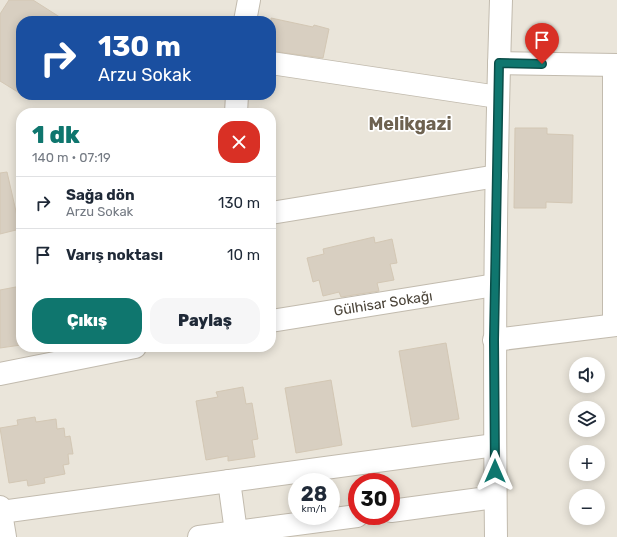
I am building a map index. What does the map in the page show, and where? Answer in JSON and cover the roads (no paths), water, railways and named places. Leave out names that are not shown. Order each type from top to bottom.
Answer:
[{"type":"street","points":[[246,16],[249,0]]},
{"type":"street","points":[[496,537],[494,340],[501,0]]},
{"type":"street","points":[[494,340],[615,325],[616,65],[499,63]]},
{"type":"street","points":[[276,64],[498,97]]},
{"type":"street","points":[[276,212],[497,176]]},
{"type":"street","name":"Gülhisar Sokağı","points":[[276,320],[495,285]]},
{"type":"street","points":[[0,374],[110,352]]},
{"type":"street","points":[[5,537],[0,510],[495,445]]},
{"type":"street","points":[[229,481],[236,532]]},
{"type":"street","points":[[400,510],[496,497]]},
{"type":"street","points":[[199,537],[348,517]]},
{"type":"district","name":"Melikgazi","points":[[410,124]]}]
